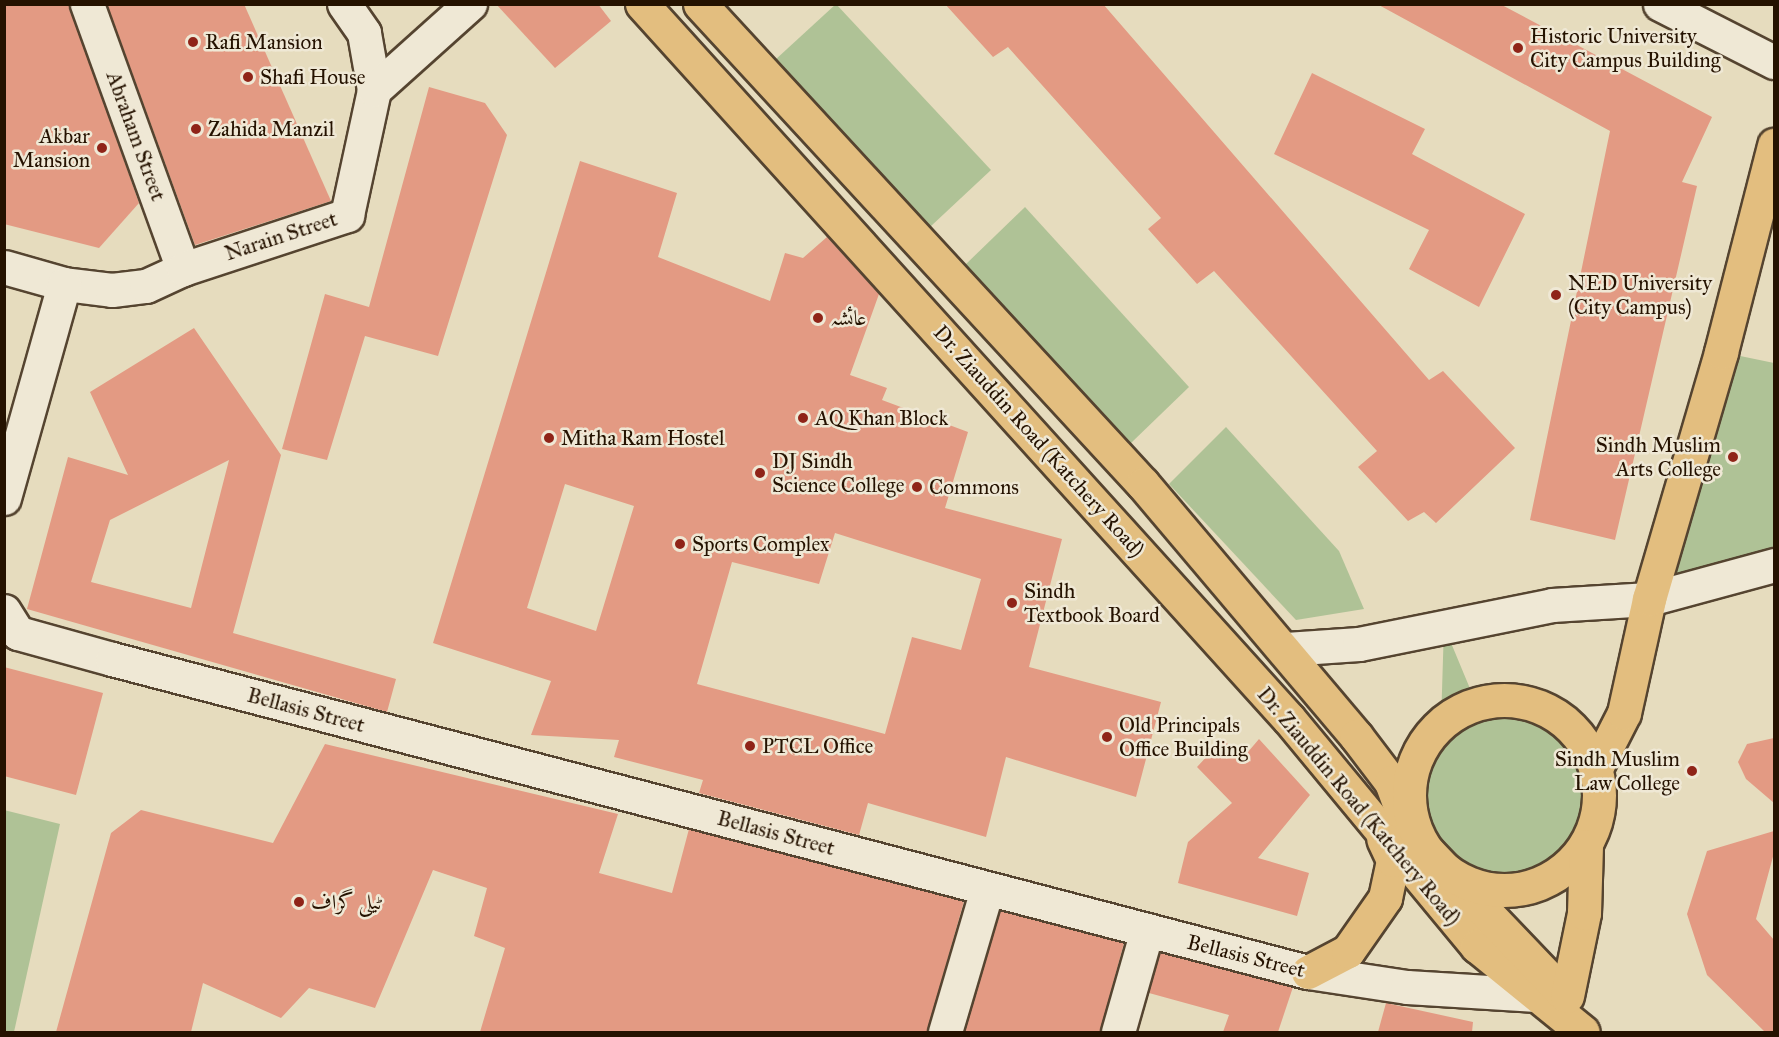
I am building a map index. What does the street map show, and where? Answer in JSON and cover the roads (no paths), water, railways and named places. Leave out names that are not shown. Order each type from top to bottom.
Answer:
[{"type":"main road","name":"Dr. Ziauddin Road (Katchery Road)","points":[[642,4],[1289,719],[1399,822],[1426,869],[1561,1014],[1605,1032]]},
{"type":"main road","name":"Dr. Ziauddin Road (Katchery Road)","points":[[700,4],[1143,484],[1286,649],[1391,782],[1399,822]]},
{"type":"main road","points":[[1597,766],[1624,713],[1649,599],[1721,352],[1774,145]]},
{"type":"main road","points":[[1308,972],[1348,951],[1385,898],[1399,822],[1413,770],[1426,740],[1441,723],[1476,703],[1493,699],[1541,705],[1568,725],[1597,766],[1600,800],[1586,846],[1584,913],[1561,1014]]},
{"type":"main road","points":[[1426,869],[1486,888],[1519,891],[1550,879],[1586,846]]},
{"type":"street","name":"Abraham Street","points":[[87,4],[183,269]]},
{"type":"street","points":[[344,4],[364,33],[374,90]]},
{"type":"street","points":[[374,90],[470,4]]},
{"type":"street","points":[[1660,4],[1774,62]]},
{"type":"street","name":"Narain Street","points":[[4,267],[64,284],[112,290],[146,286],[183,269],[347,214],[374,90]]},
{"type":"street","points":[[4,498],[64,284]]},
{"type":"street","points":[[1286,649],[1359,644],[1552,605],[1649,599],[1774,566]]},
{"type":"street","name":"Bellasis Street","points":[[4,611],[18,633],[987,889],[1308,972],[1561,1014]]},
{"type":"street","points":[[945,1032],[987,889]]},
{"type":"street","points":[[1119,1032],[1147,930]]},
{"type":"place","name":"Rafi Mansion","points":[[193,42]]},
{"type":"place","name":"Historic University City Campus Building","points":[[1518,48]]},
{"type":"place","name":"Shafi House","points":[[248,77]]},
{"type":"place","name":"Zahida Manzil","points":[[196,129]]},
{"type":"place","name":"Akbar Mansion","points":[[102,148]]},
{"type":"place","name":"NED University (City Campus)","points":[[1556,295]]},
{"type":"place","name":"عائشہ","points":[[818,318]]},
{"type":"place","name":"AQ Khan Block","points":[[803,418]]},
{"type":"place","name":"Mitha Ram Hostel","points":[[549,438]]},
{"type":"place","name":"Sindh Muslim Arts College","points":[[1733,457]]},
{"type":"place","name":"DJ Sindh Science College","points":[[760,473]]},
{"type":"place","name":"Commons","points":[[917,487]]},
{"type":"place","name":"Sports Complex","points":[[680,544]]},
{"type":"place","name":"Sindh Textbook Board","points":[[1012,603]]},
{"type":"place","name":"Old Principals Office Building","points":[[1107,737]]},
{"type":"place","name":"PTCL Office","points":[[750,746]]},
{"type":"place","name":"Sindh Muslim Law College","points":[[1692,771]]},
{"type":"place","name":"ٹیلی گراف","points":[[299,902]]}]
